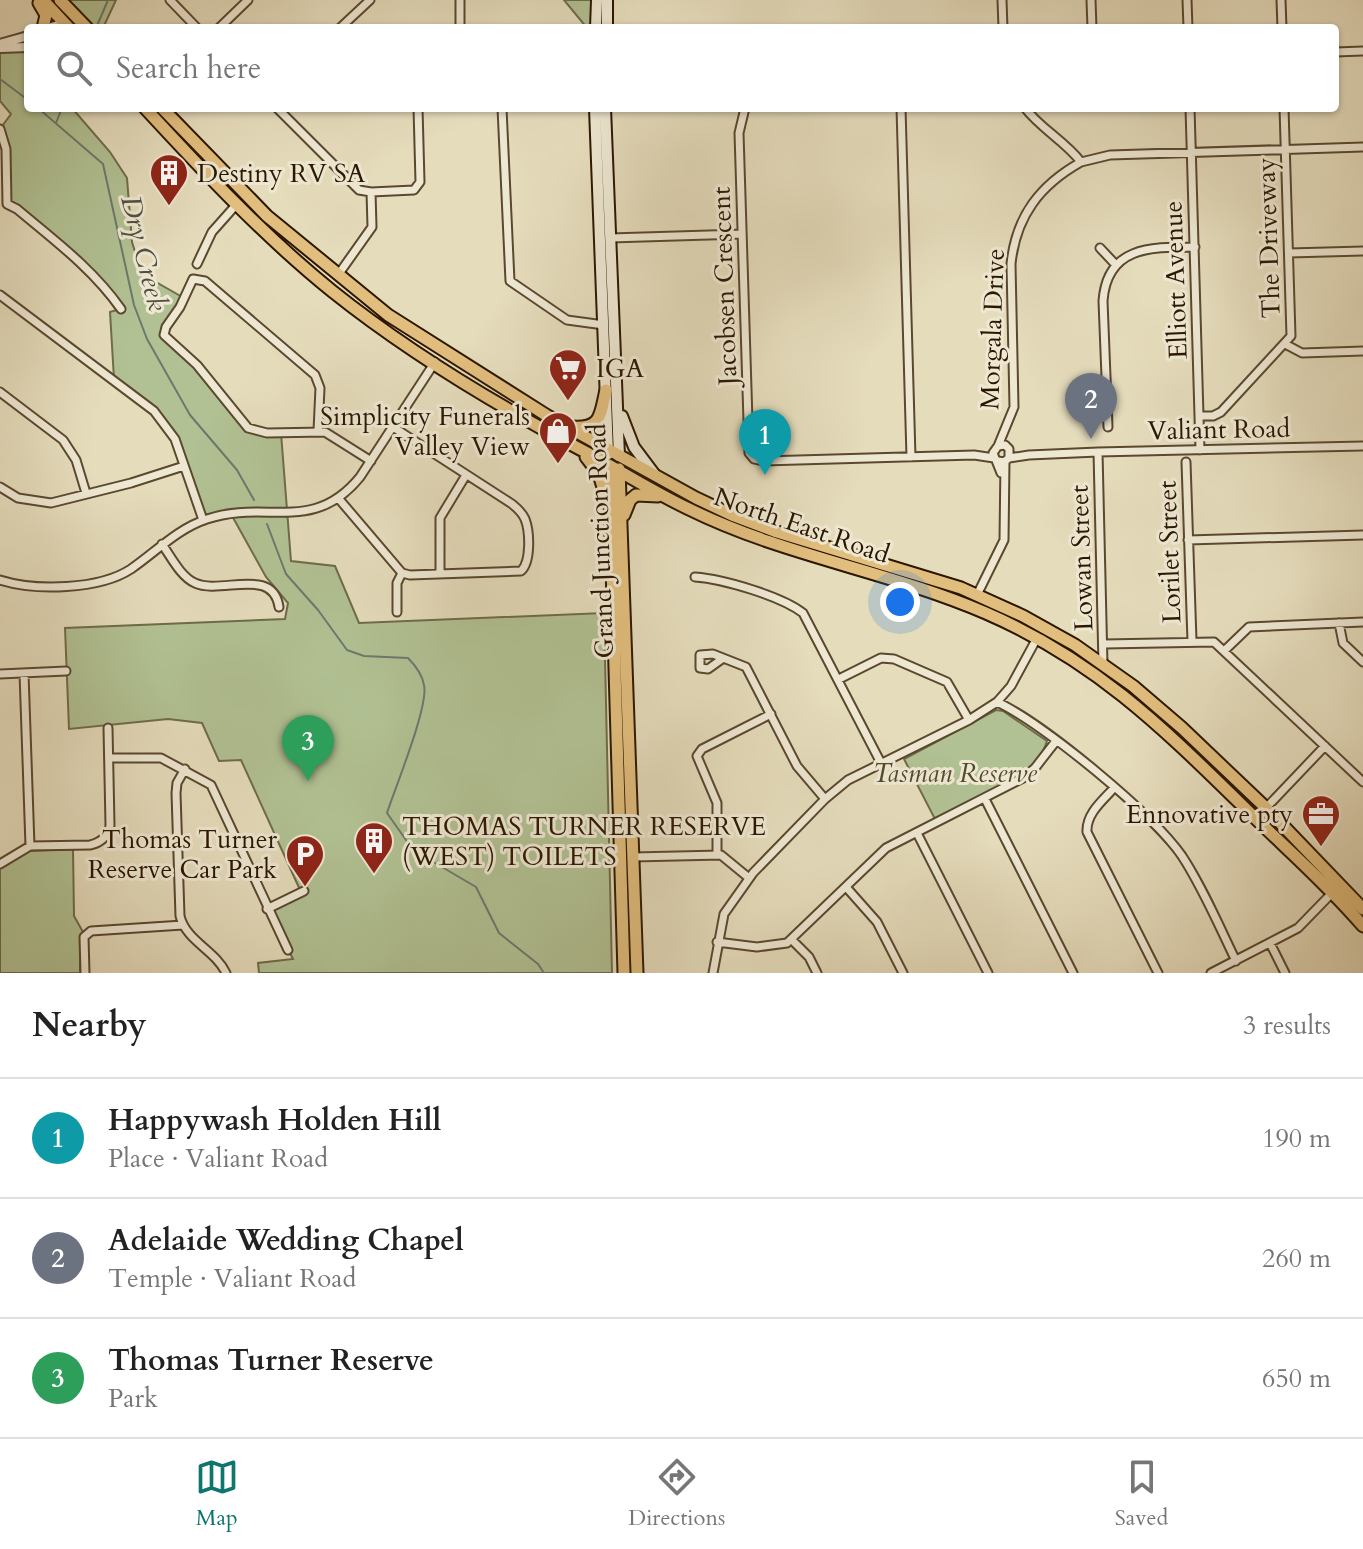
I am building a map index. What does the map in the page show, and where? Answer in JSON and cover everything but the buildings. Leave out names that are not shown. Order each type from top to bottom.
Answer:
[{"type":"highway","points":[[40,0],[63,24]]},
{"type":"highway","points":[[40,0],[46,15],[45,24]]},
{"type":"highway","points":[[60,0],[65,24]]},
{"type":"highway","points":[[60,0],[83,24]]},
{"type":"highway","name":"North East Road","points":[[149,112],[236,205],[335,293],[435,362],[537,426],[667,498],[721,524],[763,541],[954,600],[1037,638],[1086,667],[1169,733],[1363,926]]},
{"type":"highway","name":"North East Road","points":[[166,112],[255,204],[388,315],[568,427],[705,502],[777,532],[942,581],[977,595],[1049,630],[1103,664],[1157,706],[1266,808],[1363,909]]},
{"type":"highway","points":[[235,185],[238,195],[236,205],[255,204]]},
{"type":"highway","points":[[428,341],[435,362],[454,358]]},
{"type":"highway","points":[[568,427],[590,427],[596,423],[606,390]]},
{"type":"highway","points":[[577,447],[599,474],[616,523]]},
{"type":"highway","name":"Grand Junction Road","points":[[614,453],[627,857],[637,973]]},
{"type":"highway","points":[[616,523],[636,495],[667,498]]},
{"type":"highway","points":[[954,600],[977,595],[985,613]]},
{"type":"highway","points":[[1086,667],[1103,664],[1114,687]]},
{"type":"highway","name":"Grand Junction Road","points":[[624,973],[627,857]]},
{"type":"highway","points":[[1320,862],[1332,893],[1350,894]]},
{"type":"main road","points":[[596,24],[597,0]]},
{"type":"main road","points":[[607,0],[607,24]]},
{"type":"main road","name":"Grand Junction Road","points":[[595,112],[617,403],[614,453]]},
{"type":"main road","name":"Grand Junction Road","points":[[605,112],[605,238]]},
{"type":"main road","name":"Grand Junction Road","points":[[609,324],[606,390],[614,453]]},
{"type":"main road","points":[[617,403],[634,447],[657,477]]},
{"type":"street","points":[[170,0],[193,24]]},
{"type":"street","points":[[223,24],[248,0]]},
{"type":"street","points":[[344,24],[370,0]]},
{"type":"street","points":[[460,0],[460,24]]},
{"type":"street","points":[[1002,0],[1003,24]]},
{"type":"street","points":[[1091,0],[1092,24]]},
{"type":"street","points":[[1187,0],[1188,24]]},
{"type":"street","points":[[1281,0],[1282,24]]},
{"type":"street","points":[[0,46],[24,37]]},
{"type":"street","points":[[0,46],[24,47]]},
{"type":"street","points":[[1339,52],[1363,51]]},
{"type":"street","points":[[281,112],[359,190],[371,192],[414,190],[420,182],[418,112]]},
{"type":"street","points":[[502,112],[510,281],[567,320],[609,324]]},
{"type":"street","name":"Jacobsen Crescent","points":[[744,112],[739,133],[748,444],[749,453],[758,460]]},
{"type":"street","points":[[901,112],[911,457]]},
{"type":"street","points":[[1028,112],[1038,124],[1069,147],[1081,162],[1110,155],[1363,147]]},
{"type":"street","name":"Elliott Avenue","points":[[1190,112],[1200,450]]},
{"type":"street","name":"The Driveway","points":[[1199,416],[1213,416],[1221,412],[1291,336],[1284,112]]},
{"type":"street","points":[[0,129],[6,149],[3,204],[17,209],[90,271],[121,309]]},
{"type":"street","name":"Morgala Drive","points":[[1001,454],[1005,428],[1014,407],[1011,264],[1014,240],[1026,211],[1038,195],[1056,178],[1081,162]]},
{"type":"street","points":[[338,275],[372,227],[371,192]]},
{"type":"street","points":[[197,264],[212,232],[236,205]]},
{"type":"street","points":[[605,238],[742,234]]},
{"type":"street","points":[[1108,427],[1103,301],[1107,280],[1116,265],[1133,254],[1153,248],[1195,247]]},
{"type":"street","points":[[1100,248],[1116,265]]},
{"type":"street","points":[[1289,253],[1363,251]]},
{"type":"street","points":[[318,431],[320,388],[316,377],[203,279],[191,281],[164,335],[197,365],[248,428],[267,433],[328,433],[371,461]]},
{"type":"street","points":[[0,295],[150,406],[175,439],[203,520]]},
{"type":"street","points":[[1285,344],[1302,353],[1363,351]]},
{"type":"street","points":[[0,580],[26,587],[94,583],[131,569],[184,528],[203,520],[232,514],[300,513],[339,499],[354,485],[371,461],[435,362]]},
{"type":"street","points":[[0,392],[63,440],[76,460],[86,493]]},
{"type":"street","points":[[339,499],[402,573],[516,572],[524,569],[527,564],[527,529],[523,514],[393,427]]},
{"type":"street","name":"Valiant Road","points":[[758,460],[1363,446]]},
{"type":"street","name":"Lowan Street","points":[[1098,452],[1103,664]]},
{"type":"street","points":[[977,595],[1004,540],[1001,454]]},
{"type":"street","name":"Lorilet Street","points":[[1186,462],[1192,641]]},
{"type":"street","points":[[0,487],[18,498],[49,503],[184,466]]},
{"type":"street","points":[[440,574],[440,518],[466,475]]},
{"type":"street","points":[[1188,540],[1363,535]]},
{"type":"street","points":[[162,544],[194,583],[205,586],[264,586],[275,593],[279,607]]},
{"type":"street","points":[[397,612],[397,583],[402,573]]},
{"type":"street","points":[[695,577],[716,578],[797,609],[808,618],[881,763]]},
{"type":"street","points":[[1224,651],[1249,627],[1363,622]]},
{"type":"street","points":[[1339,623],[1343,643],[1363,662]]},
{"type":"street","points":[[713,973],[724,914],[749,878],[825,799],[848,780],[969,720],[997,702],[1011,686],[1037,638]]},
{"type":"street","points":[[1104,644],[1214,642],[1363,782]]},
{"type":"street","points":[[839,679],[881,658],[894,659],[947,682],[969,720]]},
{"type":"street","points":[[722,659],[737,661],[746,667],[802,774],[825,799]]},
{"type":"street","points":[[0,674],[66,671]]},
{"type":"street","points":[[24,673],[30,846]]},
{"type":"street","points":[[997,702],[1056,741],[1164,834],[1180,853],[1236,961]]},
{"type":"street","points":[[717,854],[717,803],[697,756],[702,749],[771,714]]},
{"type":"street","points":[[0,864],[30,846],[86,845],[102,840],[110,828],[108,728]]},
{"type":"street","points":[[717,942],[765,947],[792,940],[878,853],[985,799],[1030,772],[1056,741]]},
{"type":"street","points":[[1266,808],[1325,746]]},
{"type":"street","points":[[109,758],[155,757],[208,782],[214,789],[288,950]]},
{"type":"street","points":[[185,769],[177,783],[176,793],[180,912],[183,925],[226,973]]},
{"type":"street","points":[[1114,788],[1090,815],[1087,832],[1158,973]]},
{"type":"street","points":[[985,799],[1073,973]]},
{"type":"street","points":[[917,833],[988,973]]},
{"type":"street","points":[[627,857],[717,854],[726,857],[749,878]]},
{"type":"street","points":[[846,887],[877,922],[903,973]]},
{"type":"street","points":[[267,909],[304,891]]},
{"type":"street","points":[[1211,973],[1298,928],[1332,893]]},
{"type":"street","points":[[85,973],[84,937],[91,931],[183,925]]},
{"type":"street","points":[[792,940],[809,957],[817,973]]},
{"type":"street","points":[[1270,943],[1285,973]]},
{"type":"green space","points":[[68,0],[116,0],[105,24],[91,24]]},
{"type":"green space","points":[[564,0],[594,0],[594,24],[584,24]]},
{"type":"green space","points":[[24,47],[24,112],[75,112],[110,152],[127,178],[132,242],[142,274],[184,298],[164,333],[189,357],[245,426],[281,433],[291,561],[335,566],[359,623],[604,613],[612,973],[259,973],[258,963],[293,959],[267,909],[301,892],[241,760],[219,761],[202,723],[168,719],[69,729],[65,628],[285,619],[288,603],[266,577],[231,514],[203,520],[178,447],[161,419],[114,379],[110,312],[120,309],[102,284],[7,204],[6,149],[0,129],[11,114],[0,101],[0,48]]},
{"type":"green space","name":"Tasman Reserve","points":[[996,710],[1003,711],[1047,741],[1040,757],[1016,782],[1001,792],[937,823],[904,759]]},
{"type":"green space","points":[[73,849],[74,916],[83,932],[80,938],[80,973],[0,973],[0,868],[29,851]]},
{"type":"waterway","points":[[98,24],[108,0]]},
{"type":"waterway","name":"Dry Creek","points":[[0,79],[24,97]]},
{"type":"waterway","name":"Dry Creek","points":[[43,112],[103,164],[134,305],[147,339],[190,415],[237,470],[254,500]]},
{"type":"waterway","points":[[56,123],[60,112]]},
{"type":"waterway","name":"Dry Creek","points":[[267,524],[286,574],[318,610],[347,650],[364,656],[408,658],[418,670],[424,685],[421,710],[387,813],[413,850],[476,887],[499,933],[538,964],[544,973]]},
{"type":"place","name":"Destiny RV SA","points":[[169,207]]},
{"type":"place","name":"IGA","points":[[568,402]]},
{"type":"place","name":"Adelaide Wedding Chapel","points":[[1091,439]]},
{"type":"place","name":"Simplicity Funerals Valley View","points":[[558,465]]},
{"type":"place","name":"Happywash Holden Hill","points":[[765,475]]},
{"type":"place","name":"Thomas Turner Reserve","points":[[308,781]]},
{"type":"place","name":"Ennovative pty","points":[[1321,848]]},
{"type":"place","name":"THOMAS TURNER RESERVE (WEST) TOILETS","points":[[374,875]]},
{"type":"place","name":"Thomas Turner Reserve Car Park","points":[[305,888]]}]
